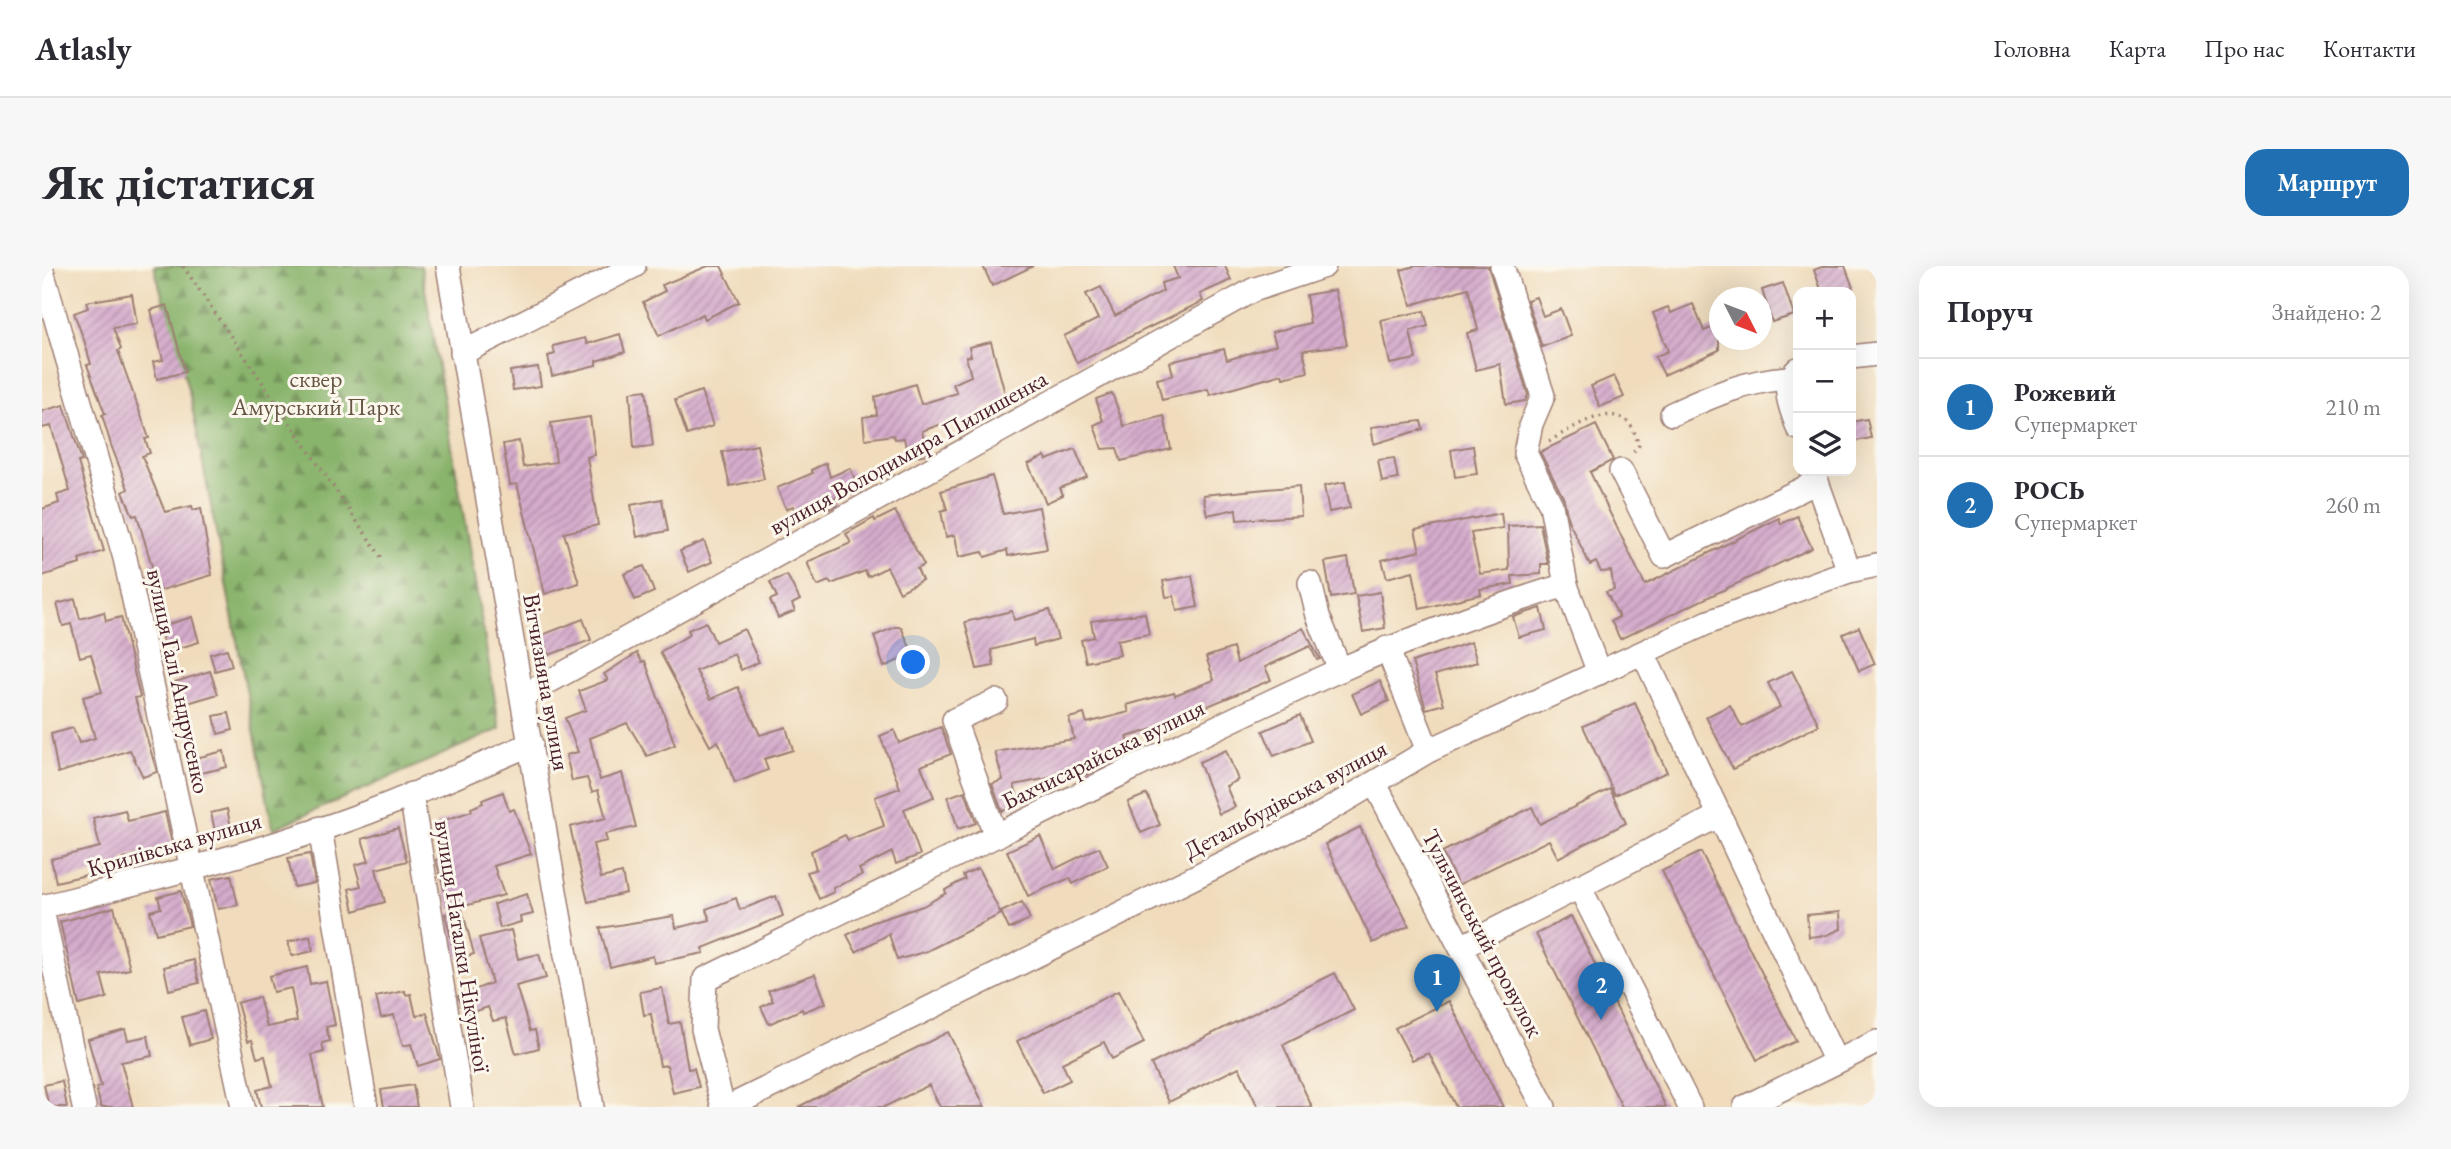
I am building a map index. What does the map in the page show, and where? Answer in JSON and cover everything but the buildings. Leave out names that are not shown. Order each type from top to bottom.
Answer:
[{"type":"street","name":"Вітчизняна вулиця","points":[[448,266],[592,1107]]},
{"type":"street","points":[[463,353],[634,266]]},
{"type":"street","name":"вулиця Володимира Пилишенка","points":[[523,696],[1253,290],[1324,266]]},
{"type":"street","points":[[1502,266],[1543,396],[1531,424],[1525,453],[1551,505],[1566,585],[1599,673]]},
{"type":"street","name":"вулиця Галі Андрусенко","points":[[42,271],[125,558],[243,1107]]},
{"type":"street","points":[[1856,356],[1877,354]]},
{"type":"street","points":[[1672,414],[1726,389],[1793,373]]},
{"type":"street","points":[[1793,373],[1786,390],[1793,412]]},
{"type":"street","points":[[1621,471],[1664,556],[1815,476],[1849,571]]},
{"type":"street","name":"Детальбудівська вулиця","points":[[726,1107],[1318,816],[1429,751],[1709,622],[1849,571],[1877,565]]},
{"type":"street","points":[[1310,583],[1318,616],[1340,670]]},
{"type":"street","name":"Бахчисарайська вулиця","points":[[726,1107],[703,1029],[705,979],[1387,648],[1481,610],[1566,585]]},
{"type":"street","points":[[1387,648],[1429,751]]},
{"type":"street","points":[[1643,653],[1836,1062]]},
{"type":"street","points":[[996,701],[954,720],[996,836]]},
{"type":"street","name":"Крилівська вулиця","points":[[42,909],[193,868],[320,828],[531,744]]},
{"type":"street","name":"Тульчинський провулок","points":[[1375,784],[1544,1107]]},
{"type":"street","name":"вулиця Наталки Нікуліної","points":[[411,794],[463,1107]]},
{"type":"street","points":[[1461,947],[1720,815]]},
{"type":"street","points":[[320,828],[366,1107]]},
{"type":"street","points":[[1579,886],[1690,1107]]},
{"type":"street","points":[[42,909],[84,1107]]},
{"type":"street","points":[[1745,1107],[1877,1042]]},
{"type":"path","points":[[183,266],[384,561]]},
{"type":"path","points":[[1525,453],[1599,416],[1616,416],[1630,425],[1639,444],[1621,471]]},
{"type":"green space","name":"сквер Амурський Парк","points":[[154,266],[421,266],[500,729],[273,829],[190,396]]},
{"type":"place","name":"Рожевий","points":[[1437,1012]]},
{"type":"place","name":"РОСЬ","points":[[1601,1020]]}]
